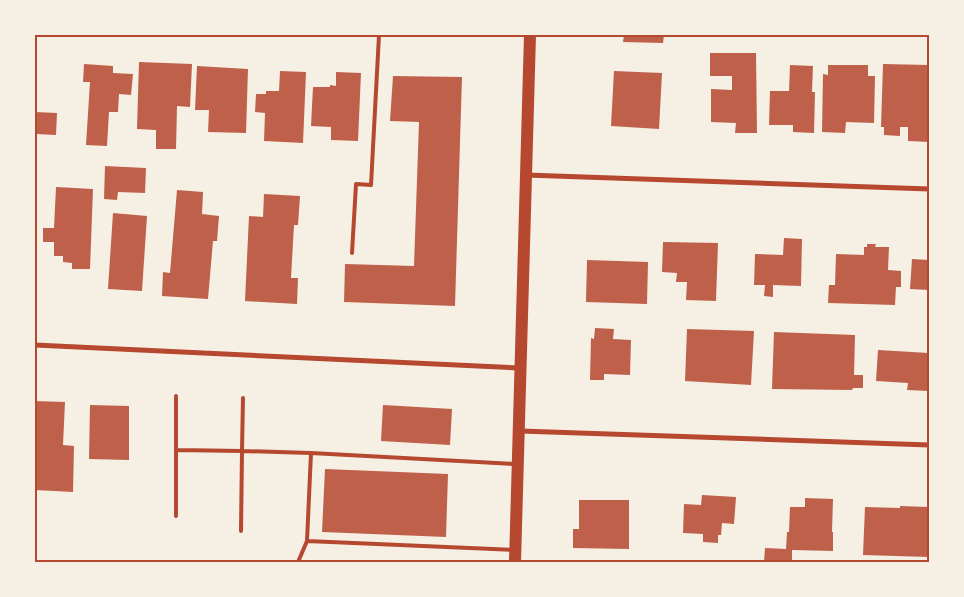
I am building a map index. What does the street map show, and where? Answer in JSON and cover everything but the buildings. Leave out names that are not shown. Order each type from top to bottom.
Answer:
[{"type":"main road","points":[[515,556],[530,35]]},
{"type":"street","points":[[526,175],[929,188]]},
{"type":"street","points":[[35,345],[521,368]]},
{"type":"street","points":[[519,431],[929,446]]},
{"type":"lane","points":[[352,253],[356,184],[371,185],[380,35]]},
{"type":"lane","points":[[176,396],[176,516]]},
{"type":"lane","points":[[241,531],[243,398]]},
{"type":"lane","points":[[176,450],[311,454],[518,465]]},
{"type":"lane","points":[[298,562],[307,541],[311,454]]},
{"type":"lane","points":[[307,541],[515,556]]}]
